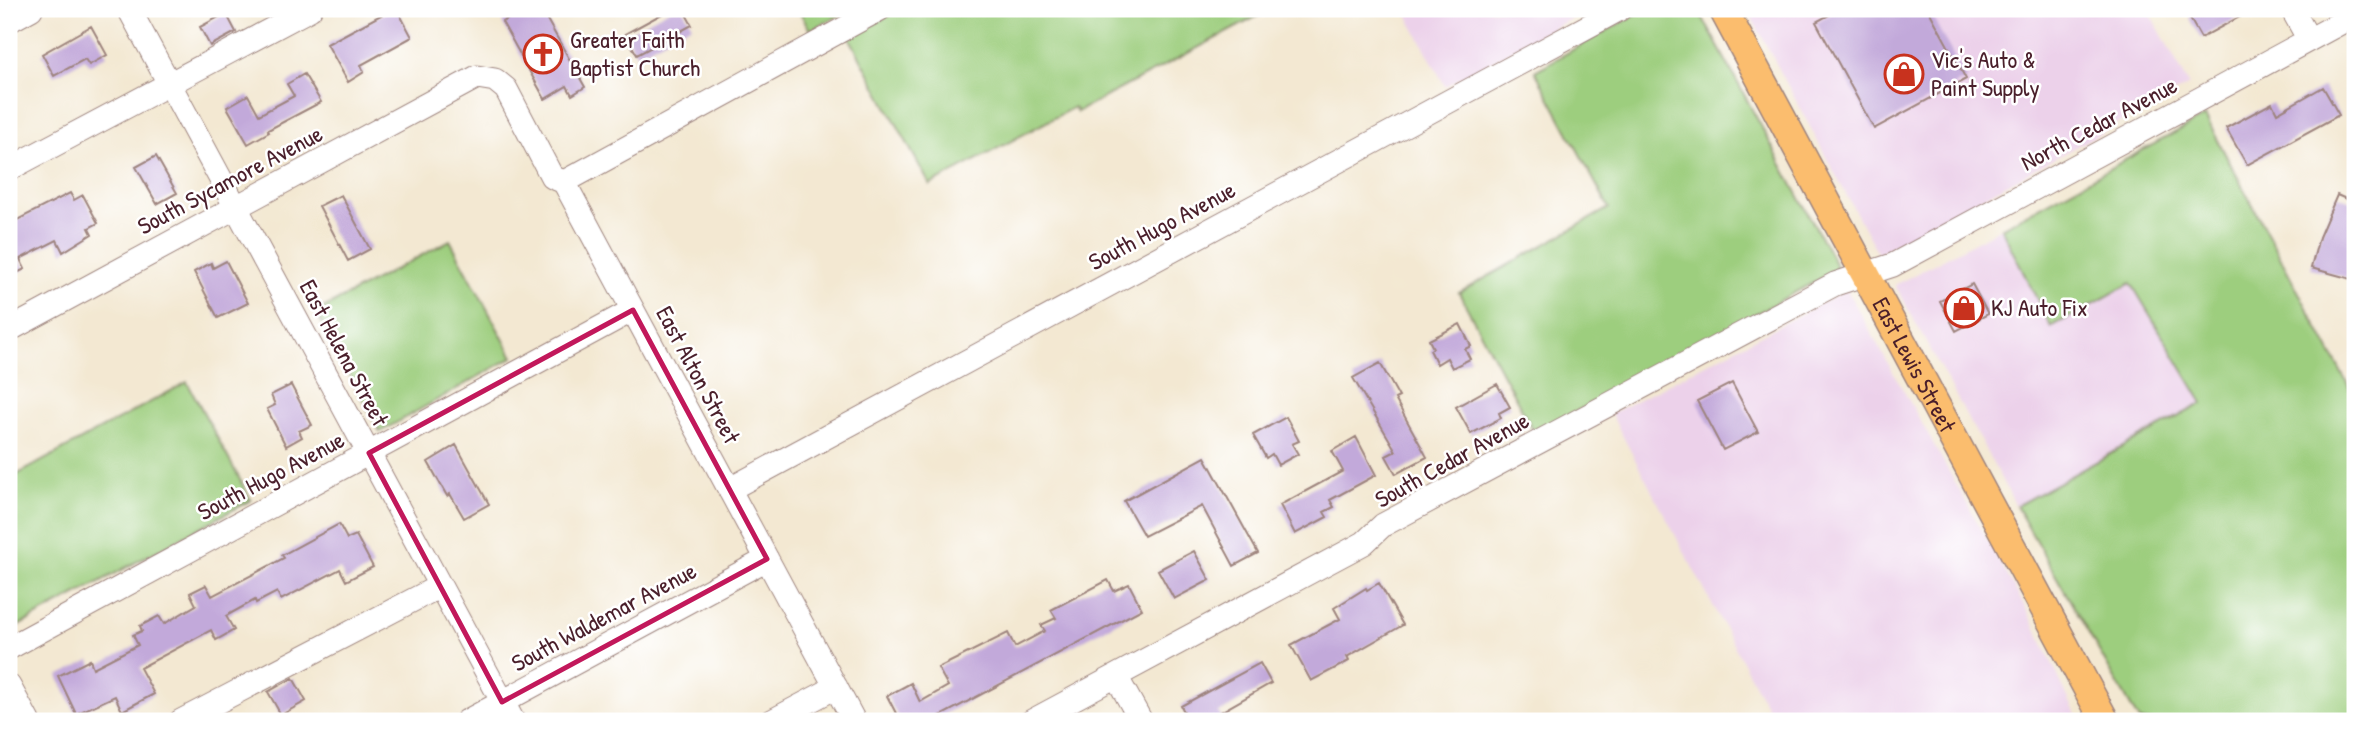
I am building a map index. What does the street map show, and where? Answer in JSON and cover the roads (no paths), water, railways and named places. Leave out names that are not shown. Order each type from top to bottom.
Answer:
[{"type":"main road","name":"East Lewis Street","points":[[1723,9],[2105,721]]},
{"type":"street","points":[[9,21],[31,9]]},
{"type":"street","name":"East Helena Street","points":[[129,9],[508,712]]},
{"type":"street","points":[[9,169],[310,9]]},
{"type":"street","points":[[564,182],[880,9]]},
{"type":"street","name":"South Hugo Avenue","points":[[730,489],[1620,9]]},
{"type":"street","points":[[2292,9],[2309,40]]},
{"type":"street","name":"North Cedar Avenue","points":[[1865,274],[1893,265],[2355,15]]},
{"type":"street","name":"East Alton Street","points":[[477,77],[495,80],[506,89],[552,177],[564,182],[854,721]]},
{"type":"street","name":"South Sycamore Avenue","points":[[9,330],[477,77]]},
{"type":"street","name":"South Cedar Avenue","points":[[1031,721],[1364,542],[1383,525],[1470,478],[1828,288],[1865,274]]},
{"type":"street","name":"South Hugo Avenue","points":[[9,648],[633,310]]},
{"type":"street","name":"South Waldemar Avenue","points":[[467,721],[508,712],[766,559]]},
{"type":"street","points":[[181,721],[440,586]]},
{"type":"street","points":[[1116,676],[1141,721]]},
{"type":"street","points":[[9,686],[28,721]]},
{"type":"street","points":[[772,721],[836,687]]},
{"type":"place","name":"Greater Faith Baptist Church","points":[[543,54]]},
{"type":"place","name":"Vic's Auto & Paint Supply","points":[[1904,74]]},
{"type":"place","name":"KJ Auto Fix","points":[[1964,308]]}]
